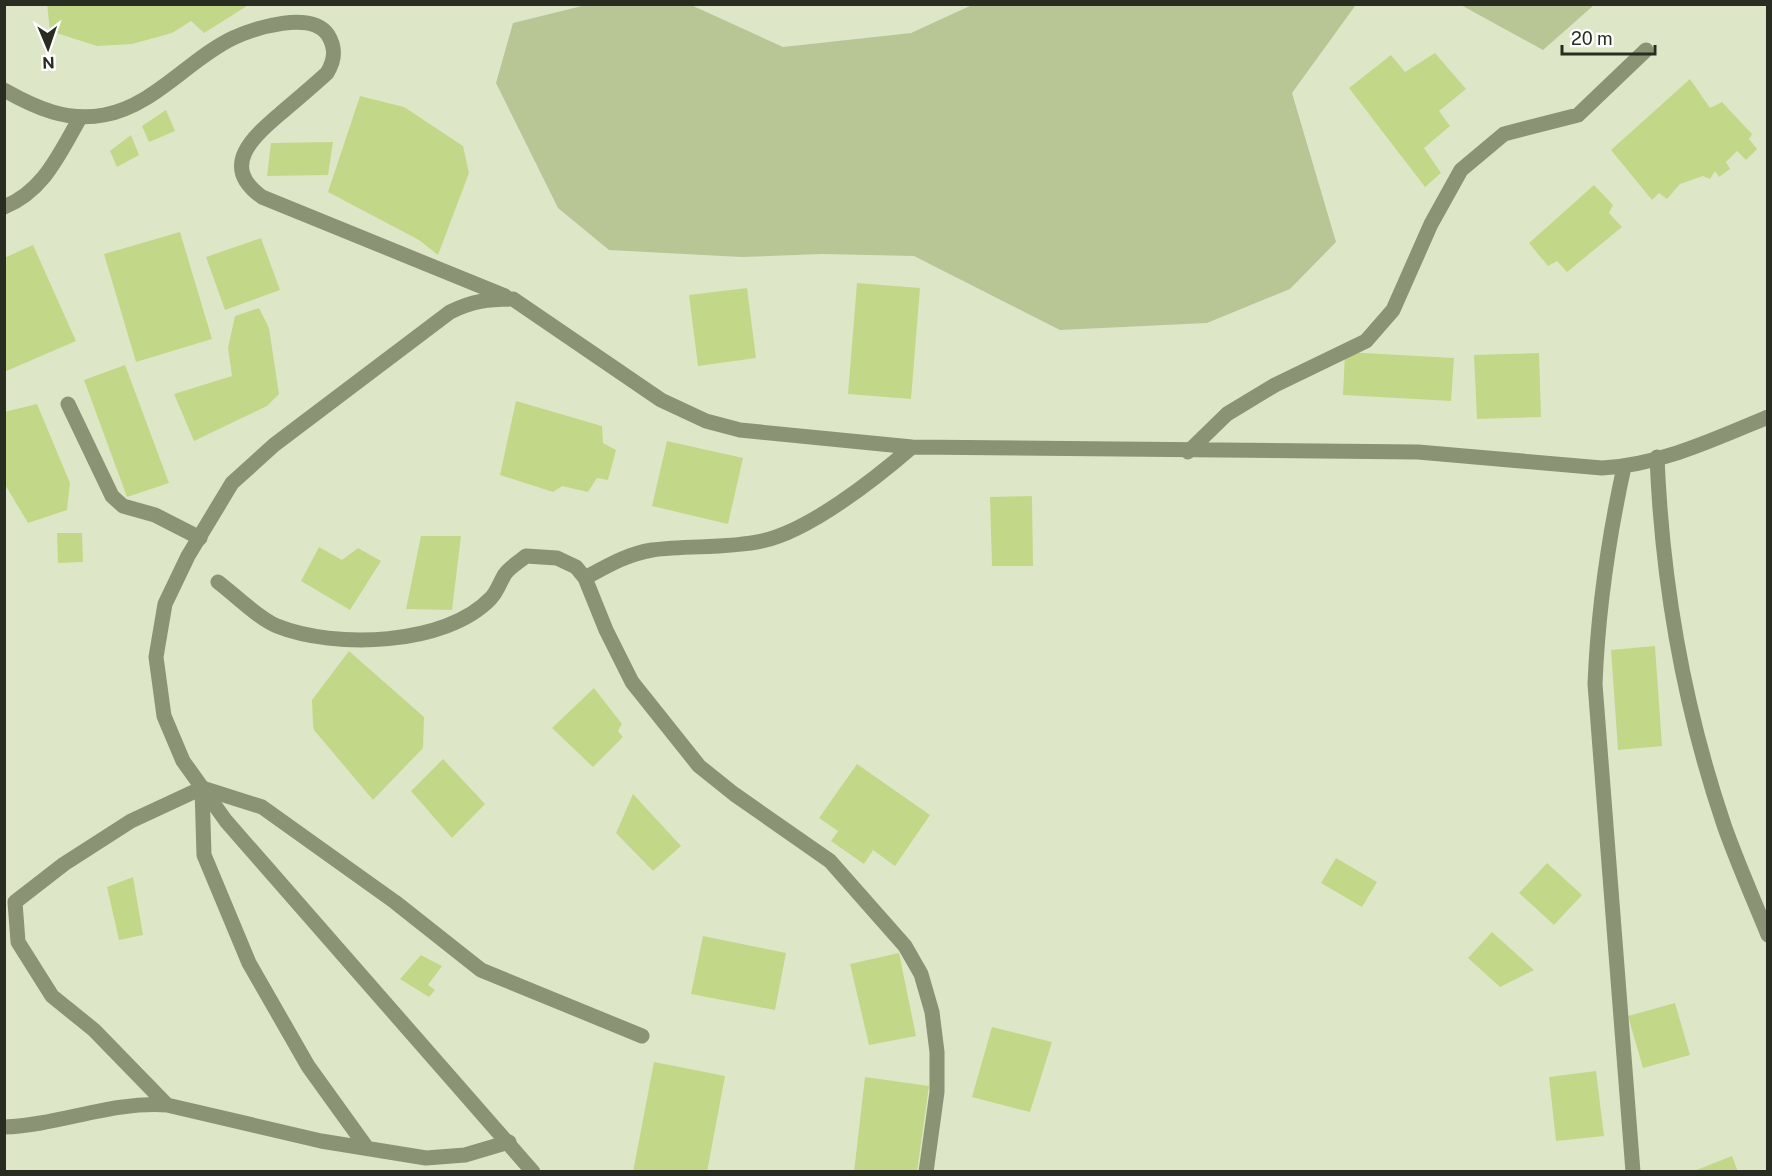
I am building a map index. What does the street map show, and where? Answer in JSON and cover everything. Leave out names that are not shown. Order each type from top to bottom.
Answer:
[{"type":"street","points":[[4,90],[51,114],[80,118],[105,115],[130,107],[232,39],[284,23],[315,24],[325,31],[332,42],[333,64],[327,73],[247,145],[242,167],[252,190],[262,197],[513,299],[661,400],[706,421],[751,431],[912,447],[1188,452],[1418,452],[1602,468],[1624,467],[1701,445],[1767,417]]},
{"type":"street","points":[[1188,452],[1227,414],[1275,385],[1366,341],[1393,310],[1431,224],[1461,170],[1504,134],[1578,115],[1646,50]]},
{"type":"street","points":[[4,207],[20,201],[45,179],[80,118]]},
{"type":"street","points":[[513,299],[484,299],[467,303],[450,312],[274,445],[232,483],[165,604],[156,657],[164,716],[183,761],[225,821],[533,1172]]},
{"type":"street","points":[[68,404],[111,496],[123,506],[155,515],[200,538]]},
{"type":"street","points":[[585,578],[617,560],[652,550],[763,541],[797,527],[840,502],[872,481],[912,447]]},
{"type":"street","points":[[1657,458],[1660,523],[1685,683],[1724,825],[1767,935]]},
{"type":"street","points":[[1624,467],[1612,519],[1597,618],[1595,684],[1633,1172]]},
{"type":"street","points":[[218,582],[275,626],[327,639],[364,642],[419,633],[458,622],[492,598],[506,572],[526,556],[557,558],[576,567],[585,578],[606,630],[632,682],[699,766],[734,794],[830,861],[905,946],[921,974],[930,1003],[937,1052],[937,1092],[926,1172]]},
{"type":"street","points":[[202,788],[204,855],[249,963],[308,1066],[367,1148]]},
{"type":"street","points":[[167,1105],[94,1030],[52,996],[18,942],[15,902],[64,864],[131,821],[202,788],[262,807],[395,902],[481,970],[642,1036]]},
{"type":"street","points":[[4,1127],[44,1123],[127,1104],[167,1105],[321,1141],[426,1158],[465,1155],[509,1142]]},
{"type":"green space","points":[[586,5],[691,5],[783,47],[911,33],[972,5],[1383,5],[1355,6],[1292,93],[1336,242],[1290,289],[1207,323],[1060,330],[914,256],[822,254],[741,257],[609,250],[558,208],[496,83],[513,23]]},
{"type":"green space","points":[[1461,5],[1594,5],[1543,50]]},
{"type":"building","points":[[47,4],[250,4],[204,33],[191,21],[172,33],[132,44],[97,46],[50,31]]},
{"type":"building","points":[[1435,53],[1466,89],[1439,111],[1450,126],[1424,148],[1441,173],[1425,187],[1349,88],[1391,55],[1405,72]]},
{"type":"building","points":[[1690,79],[1710,108],[1722,102],[1752,134],[1749,139],[1757,149],[1746,160],[1737,151],[1726,162],[1730,169],[1719,177],[1715,171],[1710,179],[1703,176],[1680,184],[1667,199],[1659,193],[1652,200],[1611,150]]},
{"type":"building","points":[[360,96],[404,107],[463,146],[469,173],[438,255],[419,240],[328,192]]},
{"type":"building","points":[[166,110],[175,131],[149,142],[142,126]]},
{"type":"building","points":[[131,135],[139,155],[117,167],[110,151]]},
{"type":"building","points":[[333,142],[328,175],[267,176],[271,143]]},
{"type":"building","points":[[1594,185],[1613,205],[1609,213],[1622,227],[1567,272],[1557,261],[1548,266],[1529,243]]},
{"type":"building","points":[[180,232],[212,339],[136,362],[104,254]]},
{"type":"building","points":[[261,238],[280,290],[225,310],[206,257]]},
{"type":"building","points":[[33,245],[76,341],[4,372],[4,258]]},
{"type":"building","points":[[857,283],[920,288],[911,399],[848,394]]},
{"type":"building","points":[[747,288],[756,358],[698,366],[689,295]]},
{"type":"building","points":[[259,308],[269,328],[279,394],[267,406],[194,441],[174,394],[232,376],[228,348],[235,316]]},
{"type":"building","points":[[1345,352],[1454,358],[1451,401],[1343,395]]},
{"type":"building","points":[[1539,353],[1541,417],[1477,419],[1474,355]]},
{"type":"building","points":[[125,365],[169,483],[127,497],[84,380]]},
{"type":"building","points":[[516,401],[602,426],[603,443],[616,450],[608,480],[597,478],[588,492],[562,486],[553,492],[500,475]]},
{"type":"building","points":[[37,404],[70,483],[67,510],[28,523],[4,483],[4,412]]},
{"type":"building","points":[[667,441],[743,458],[728,524],[652,506]]},
{"type":"building","points":[[1032,496],[1033,566],[992,566],[990,497]]},
{"type":"building","points":[[57,533],[82,533],[83,562],[58,563]]},
{"type":"building","points":[[421,536],[461,536],[452,610],[406,609]]},
{"type":"building","points":[[319,547],[342,560],[358,548],[381,561],[350,610],[301,581]]},
{"type":"building","points":[[1655,646],[1662,746],[1618,750],[1611,650]]},
{"type":"building","points":[[349,651],[424,717],[423,748],[373,800],[314,730],[313,725],[312,700]]},
{"type":"building","points":[[594,688],[622,724],[618,731],[623,737],[593,767],[552,728]]},
{"type":"building","points":[[443,759],[485,804],[452,838],[411,791]]},
{"type":"building","points":[[857,764],[930,815],[895,866],[873,850],[864,864],[831,841],[838,831],[819,818]]},
{"type":"building","points":[[633,794],[681,846],[653,871],[616,833]]},
{"type":"building","points":[[1336,858],[1377,882],[1362,907],[1321,883]]},
{"type":"building","points":[[1547,863],[1582,895],[1554,925],[1519,893]]},
{"type":"building","points":[[133,877],[143,935],[119,940],[107,887]]},
{"type":"building","points":[[1492,932],[1534,970],[1500,987],[1468,958]]},
{"type":"building","points":[[703,936],[786,953],[775,1010],[691,994]]},
{"type":"building","points":[[899,953],[916,1036],[869,1045],[850,964]]},
{"type":"building","points":[[421,955],[442,966],[428,985],[435,990],[429,997],[400,979]]},
{"type":"building","points":[[1675,1003],[1690,1055],[1643,1068],[1628,1016]]},
{"type":"building","points":[[992,1027],[1052,1042],[1030,1112],[972,1097]]},
{"type":"building","points":[[654,1062],[725,1076],[707,1172],[633,1172]]},
{"type":"building","points":[[1596,1071],[1604,1136],[1556,1141],[1549,1077]]},
{"type":"building","points":[[865,1077],[929,1086],[917,1172],[854,1172]]},
{"type":"building","points":[[1732,1156],[1738,1172],[1694,1172],[1694,1171]]}]
